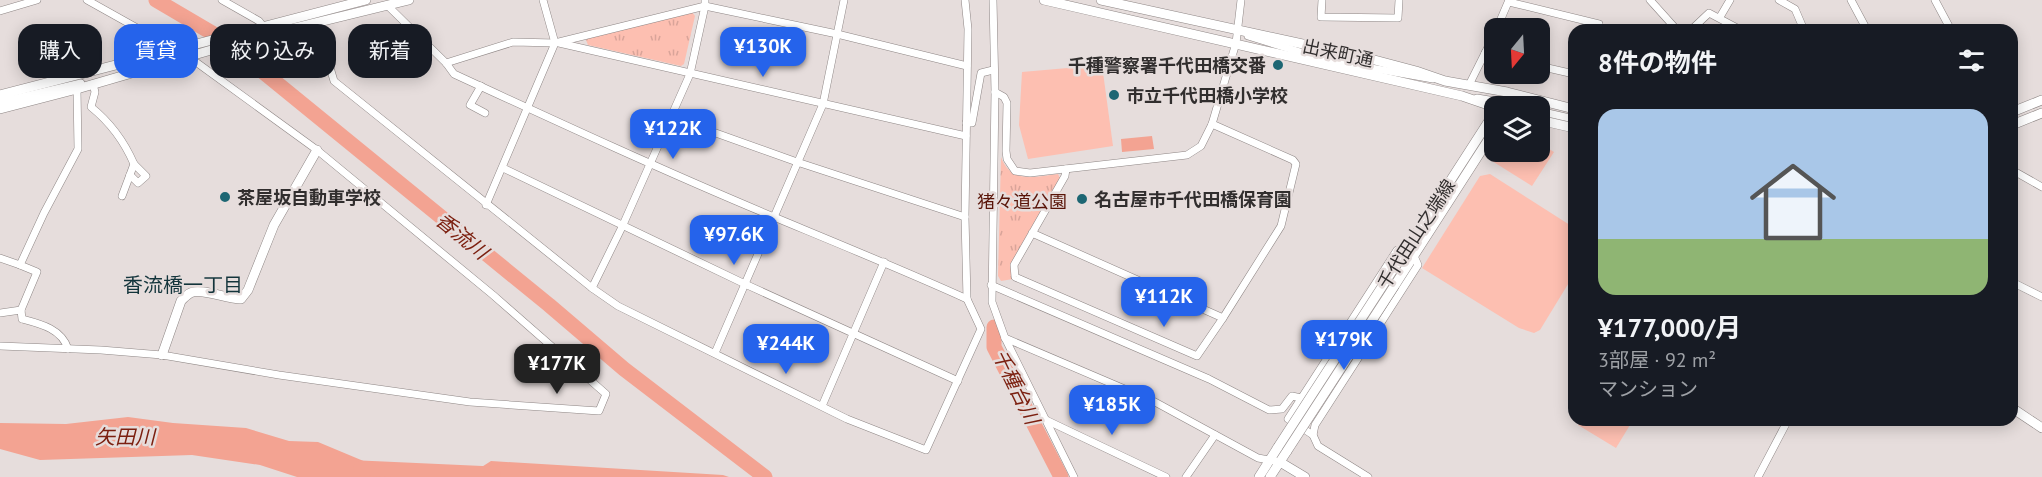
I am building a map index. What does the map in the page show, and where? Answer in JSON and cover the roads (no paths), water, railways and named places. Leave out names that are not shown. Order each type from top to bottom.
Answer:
[{"type":"main road","points":[[271,24],[366,0]]},
{"type":"main road","points":[[317,24],[384,3],[410,0]]},
{"type":"main road","name":"出来町通","points":[[1044,0],[1367,58],[1445,81],[1519,96]]},
{"type":"main road","name":"出来町通","points":[[1101,0],[1206,23],[1238,36],[1484,100]]},
{"type":"main road","points":[[0,98],[13,92],[114,65]]},
{"type":"main road","points":[[0,109],[114,78]]},
{"type":"main road","points":[[2018,110],[2042,100]]},
{"type":"main road","name":"出来町通","points":[[1550,103],[1568,108]]},
{"type":"main road","points":[[2018,123],[2042,113]]},
{"type":"main road","points":[[1550,123],[1568,127]]},
{"type":"main road","name":"千代田山之端線","points":[[1282,449],[1395,285],[1410,253],[1484,130]]},
{"type":"main road","name":"千代田山之端線","points":[[1270,477],[1282,449],[1387,279],[1410,253],[1484,146]]},
{"type":"main road","points":[[162,355],[181,301],[188,294],[195,291],[241,299],[248,290],[274,225],[317,150]]},
{"type":"main road","points":[[2018,412],[2042,428]]},
{"type":"main road","points":[[1275,461],[1305,477]]},
{"type":"main road","name":"千代田山之端線","points":[[1259,477],[1275,461]]},
{"type":"street","points":[[0,11],[37,0]]},
{"type":"street","points":[[87,0],[128,24]]},
{"type":"street","points":[[222,0],[261,24]]},
{"type":"street","points":[[486,205],[555,43],[543,0]]},
{"type":"street","points":[[715,353],[823,104],[844,0]]},
{"type":"street","points":[[333,78],[486,205],[618,306],[847,419],[926,450],[981,329],[967,299],[965,217],[968,29],[965,0]]},
{"type":"street","points":[[993,0],[995,92],[991,285],[995,314],[1074,477]]},
{"type":"street","points":[[995,92],[1004,97],[1006,103],[1006,151],[1011,166],[1016,171],[1023,173],[1066,169],[1187,155],[1201,146],[1212,124],[1238,36],[1241,0]]},
{"type":"street","points":[[1322,0],[1321,17],[1398,18],[1399,0]]},
{"type":"street","points":[[1650,0],[1672,24]]},
{"type":"street","points":[[1720,18],[1730,0]]},
{"type":"street","points":[[1779,0],[1795,9],[1801,24]]},
{"type":"street","points":[[1851,0],[1864,24]]},
{"type":"street","points":[[1935,0],[1948,24]]},
{"type":"street","points":[[1501,18],[1509,1],[1599,24]]},
{"type":"street","points":[[384,3],[446,63],[454,74],[774,217],[967,299]]},
{"type":"street","points":[[555,43],[705,3],[967,66]]},
{"type":"street","points":[[592,288],[690,74],[705,3]]},
{"type":"street","points":[[1697,24],[1709,13],[1731,24]]},
{"type":"street","points":[[446,63],[513,42],[555,43],[966,136]]},
{"type":"street","points":[[1469,85],[1484,55]]},
{"type":"street","points":[[0,346],[162,355],[279,375],[470,402],[599,411],[606,394],[493,295],[317,150],[198,60]]},
{"type":"street","points":[[1550,69],[1568,73]]},
{"type":"street","points":[[966,123],[972,123],[981,73],[993,70]]},
{"type":"street","points":[[0,98],[114,76]]},
{"type":"street","points":[[93,84],[95,92],[91,107],[106,118],[126,144],[134,164],[146,176],[138,183],[130,174]]},
{"type":"street","points":[[481,86],[470,105],[485,113]]},
{"type":"street","points":[[20,265],[78,149],[77,89]]},
{"type":"street","points":[[1550,114],[1568,118]]},
{"type":"street","points":[[671,117],[965,217]]},
{"type":"street","points":[[1066,169],[1065,176],[1014,265],[1016,277],[1197,356],[1281,226],[1296,164],[1293,159],[1212,124]]},
{"type":"street","points":[[122,196],[134,164]]},
{"type":"street","points":[[502,168],[745,285],[958,381]]},
{"type":"street","points":[[2018,173],[2042,187]]},
{"type":"street","points":[[1032,233],[1223,318]]},
{"type":"street","points":[[1313,435],[1315,425],[1418,265],[1410,253],[1397,250],[1288,419],[1313,435],[1318,446],[1368,477]]},
{"type":"street","points":[[0,258],[37,273],[21,310],[22,319],[45,325],[65,339],[68,349]]},
{"type":"street","points":[[822,406],[884,262]]},
{"type":"street","points":[[991,285],[1209,379],[1269,410],[1282,409],[1293,396],[1301,398]]},
{"type":"street","points":[[2018,285],[2042,297]]},
{"type":"street","points":[[0,313],[21,310]]},
{"type":"street","points":[[1005,338],[1155,402],[1258,458],[1275,461]]},
{"type":"street","points":[[1046,420],[1166,477]]},
{"type":"street","points":[[1758,477],[1785,426]]},
{"type":"street","points":[[1186,477],[1215,435]]},
{"type":"water","points":[[1152,136],[1154,149],[1122,152],[1121,139]]},
{"type":"water","name":"矢田川","points":[[128,417],[246,428],[289,441],[318,442],[397,475],[409,477],[297,477],[260,465],[192,455],[40,460],[0,449],[0,423],[66,424]]},
{"type":"water","points":[[491,461],[723,475],[729,477],[466,477]]},
{"type":"waterway","name":"香流川","points":[[156,0],[224,40],[624,369],[765,477]]},
{"type":"waterway","name":"千種台川","points":[[994,327],[994,347],[1061,477]]},
{"type":"waterway","name":"矢田川","points":[[361,468],[493,474]]},
{"type":"place","name":"千種警察署千代田橋交番","points":[[1278,65]]},
{"type":"place","name":"市立千代田橋小学校","points":[[1114,95]]},
{"type":"place","name":"茶屋坂自動車学校","points":[[225,197]]},
{"type":"place","name":"名古屋市千代田橋保育園","points":[[1082,199]]},
{"type":"district","name":"香流橋一丁目","points":[[183,285]]},
{"type":"park label","name":"猪々道公園","points":[[1022,201]]}]
